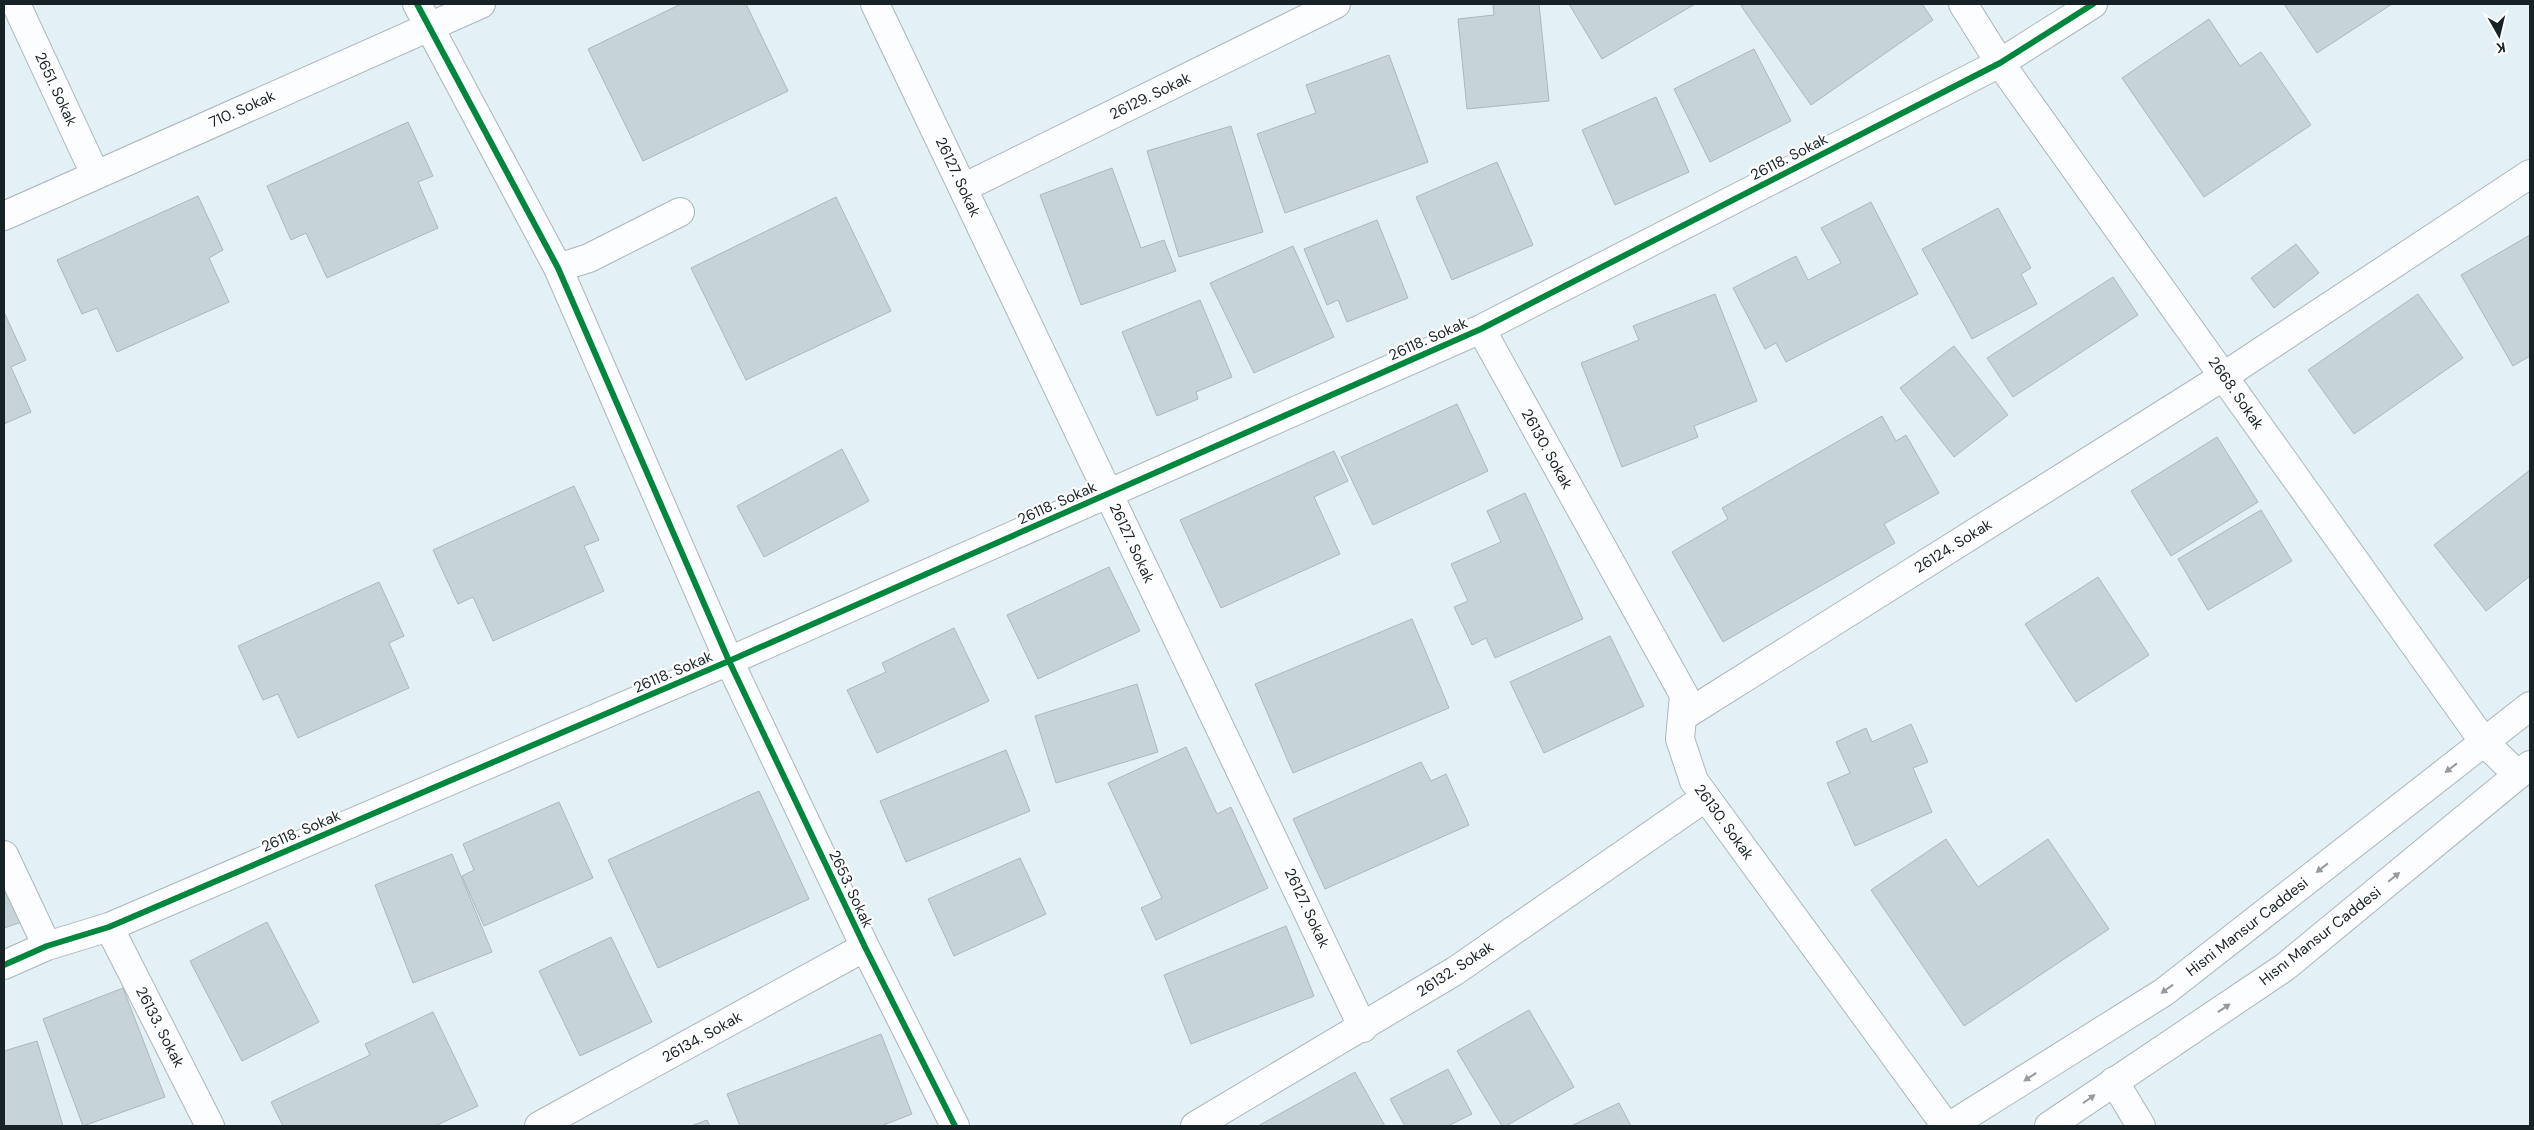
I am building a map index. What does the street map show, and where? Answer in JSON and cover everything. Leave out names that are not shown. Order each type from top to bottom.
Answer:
[{"type":"street","name":"2651. Sokak","points":[[16,4],[95,174]]},
{"type":"street","name":"2653. Sokak","points":[[417,4],[428,28],[558,268],[729,661],[865,947],[955,1126]]},
{"type":"street","name":"710. Sokak","points":[[4,216],[481,4]]},
{"type":"street","name":"26127. Sokak","points":[[875,4],[1363,1028]]},
{"type":"street","name":"26129. Sokak","points":[[963,188],[1336,4]]},
{"type":"street","name":"2668. Sokak","points":[[1963,4],[2000,63],[2484,742],[2524,770]]},
{"type":"street","name":"26118. Sokak","points":[[4,965],[47,946],[109,927],[729,661],[1481,329],[2000,63],[2093,4]]},
{"type":"street","name":"26124. Sokak","points":[[1682,717],[2224,376],[2530,174]]},
{"type":"street","points":[[558,268],[589,258],[680,212]]},
{"type":"street","name":"26130. Sokak","points":[[1481,329],[1684,695],[1680,739],[1694,781],[1948,1126]]},
{"type":"street","name":"Hisni Mansur Caddesi","points":[[1948,1126],[2164,992],[2530,706]]},
{"type":"street","name":"Hısnı Mansur Caddesi","points":[[2049,1126],[2284,967],[2524,770]]},
{"type":"street","name":"26132. Sokak","points":[[1195,1126],[1363,1028],[1455,971],[1706,797]]},
{"type":"street","points":[[4,855],[47,946]]},
{"type":"street","name":"26133. Sokak","points":[[109,927],[210,1126]]},
{"type":"street","name":"26134. Sokak","points":[[539,1126],[865,947]]},
{"type":"street","points":[[2114,1081],[2141,1126]]},
{"type":"building","points":[[681,4],[746,4],[788,91],[643,161],[588,49]]},
{"type":"building","points":[[1493,4],[1539,4],[1549,101],[1467,109],[1458,19],[1494,15]]},
{"type":"building","points":[[1569,4],[1695,4],[1602,59]]},
{"type":"building","points":[[1745,4],[1922,4],[1933,20],[1811,105],[1741,6]]},
{"type":"building","points":[[2284,4],[2392,4],[2317,53]]},
{"type":"building","points":[[2209,19],[2240,66],[2261,52],[2311,125],[2204,197],[2122,78]]},
{"type":"building","points":[[1754,49],[1791,121],[1710,162],[1674,89]]},
{"type":"building","points":[[1389,55],[1428,162],[1285,213],[1257,134],[1316,113],[1306,85]]},
{"type":"building","points":[[1656,97],[1689,172],[1615,205],[1582,130]]},
{"type":"building","points":[[408,122],[433,176],[418,182],[438,228],[327,278],[306,233],[291,240],[267,186]]},
{"type":"building","points":[[1231,126],[1263,232],[1179,257],[1147,151]]},
{"type":"building","points":[[1497,162],[1533,245],[1452,280],[1416,197]]},
{"type":"building","points":[[1112,168],[1141,248],[1164,240],[1176,271],[1081,305],[1040,195]]},
{"type":"building","points":[[198,196],[223,250],[209,258],[229,302],[117,352],[97,308],[82,314],[57,260]]},
{"type":"building","points":[[836,197],[891,311],[746,380],[691,268]]},
{"type":"building","points":[[1871,202],[1918,294],[1786,362],[1776,343],[1765,349],[1733,288],[1796,256],[1808,280],[1841,263],[1821,228]]},
{"type":"building","points":[[1998,208],[2031,268],[2021,274],[2037,304],[1972,339],[1922,249]]},
{"type":"building","points":[[1377,220],[1408,298],[1347,322],[1338,300],[1327,305],[1304,249]]},
{"type":"building","points":[[2530,235],[2530,356],[2513,366],[2461,275]]},
{"type":"building","points":[[2296,244],[2319,273],[2274,308],[2251,278]]},
{"type":"building","points":[[1293,246],[1334,337],[1254,373],[1210,283]]},
{"type":"building","points":[[2113,277],[2138,315],[2013,397],[1987,358]]},
{"type":"building","points":[[1715,294],[1757,401],[1694,426],[1698,437],[1622,467],[1581,363],[1639,340],[1633,326]]},
{"type":"building","points":[[2418,294],[2463,358],[2354,434],[2308,370]]},
{"type":"building","points":[[1200,300],[1232,377],[1196,392],[1198,399],[1157,416],[1122,332]]},
{"type":"building","points":[[4,312],[26,360],[11,367],[31,412],[4,424]]},
{"type":"building","points":[[1954,346],[2008,415],[1954,457],[1900,388]]},
{"type":"building","points":[[1457,404],[1488,471],[1373,525],[1341,457]]},
{"type":"building","points":[[1882,416],[1896,441],[1906,435],[1939,493],[1884,524],[1895,543],[1723,642],[1672,552],[1728,519],[1722,508]]},
{"type":"building","points":[[2217,437],[2258,502],[2171,556],[2131,491]]},
{"type":"building","points":[[842,449],[869,501],[764,557],[737,506]]},
{"type":"building","points":[[1334,451],[1348,481],[1314,497],[1340,554],[1221,608],[1180,520]]},
{"type":"building","points":[[2530,470],[2530,576],[2486,611],[2434,545]]},
{"type":"building","points":[[574,486],[599,540],[584,546],[604,591],[493,641],[473,597],[458,604],[433,550]]},
{"type":"building","points":[[1525,493],[1583,619],[1495,658],[1486,638],[1472,645],[1454,607],[1468,601],[1451,564],[1501,542],[1487,511]]},
{"type":"building","points":[[2261,510],[2292,561],[2208,610],[2178,559]]},
{"type":"building","points":[[1109,567],[1140,631],[1038,679],[1007,615]]},
{"type":"building","points":[[2098,577],[2149,655],[2076,702],[2025,624]]},
{"type":"building","points":[[379,582],[404,636],[389,643],[409,688],[298,738],[278,694],[263,700],[238,646]]},
{"type":"building","points":[[1412,619],[1449,708],[1293,773],[1255,684]]},
{"type":"building","points":[[954,628],[989,701],[877,753],[847,690],[886,672],[882,663]]},
{"type":"building","points":[[1610,636],[1644,706],[1544,753],[1510,682]]},
{"type":"building","points":[[1137,684],[1158,752],[1056,783],[1035,716]]},
{"type":"building","points":[[1911,724],[1928,762],[1913,768],[1932,812],[1855,846],[1827,783],[1850,773],[1836,742],[1866,728],[1872,742]]},
{"type":"building","points":[[1186,747],[1217,814],[1231,807],[1268,888],[1156,940],[1141,908],[1162,898],[1108,783]]},
{"type":"building","points":[[1006,750],[1030,811],[906,862],[880,801]]},
{"type":"building","points":[[1421,762],[1431,781],[1446,774],[1469,825],[1325,889],[1293,819]]},
{"type":"building","points":[[759,791],[809,899],[658,968],[608,860]]},
{"type":"building","points":[[559,802],[593,878],[484,926],[462,876],[474,870],[463,844]]},
{"type":"building","points":[[1946,839],[1978,887],[2048,839],[2109,929],[1964,1026],[1871,890]]},
{"type":"building","points":[[452,854],[492,952],[413,983],[375,885]]},
{"type":"building","points":[[1020,858],[1046,914],[954,956],[928,899]]},
{"type":"building","points":[[4,884],[22,922],[4,928]]},
{"type":"building","points":[[267,922],[319,1022],[242,1061],[190,961]]},
{"type":"building","points":[[1286,926],[1314,996],[1191,1044],[1164,975]]},
{"type":"building","points":[[611,937],[652,1022],[580,1056],[539,971]]},
{"type":"building","points":[[123,988],[165,1097],[83,1126],[43,1019]]},
{"type":"building","points":[[1529,1010],[1574,1087],[1506,1126],[1502,1126],[1457,1051]]},
{"type":"building","points":[[433,1012],[478,1106],[435,1126],[283,1126],[271,1102],[370,1055],[365,1044]]},
{"type":"building","points":[[881,1034],[912,1114],[881,1126],[740,1126],[727,1094]]},
{"type":"building","points":[[37,1041],[63,1126],[4,1126],[4,1051]]},
{"type":"building","points":[[1448,1069],[1472,1114],[1448,1126],[1405,1126],[1390,1099]]},
{"type":"building","points":[[1355,1072],[1385,1126],[1258,1126]]},
{"type":"building","points":[[1619,1103],[1631,1126],[1571,1126]]},
{"type":"building","points":[[707,1120],[710,1126],[691,1126]]},
{"type":"cycle path","points":[[417,4],[558,268],[729,661],[865,947],[955,1126]]},
{"type":"cycle path","points":[[4,965],[47,946],[109,927],[729,661],[1481,329],[2000,63],[2093,4]]}]
